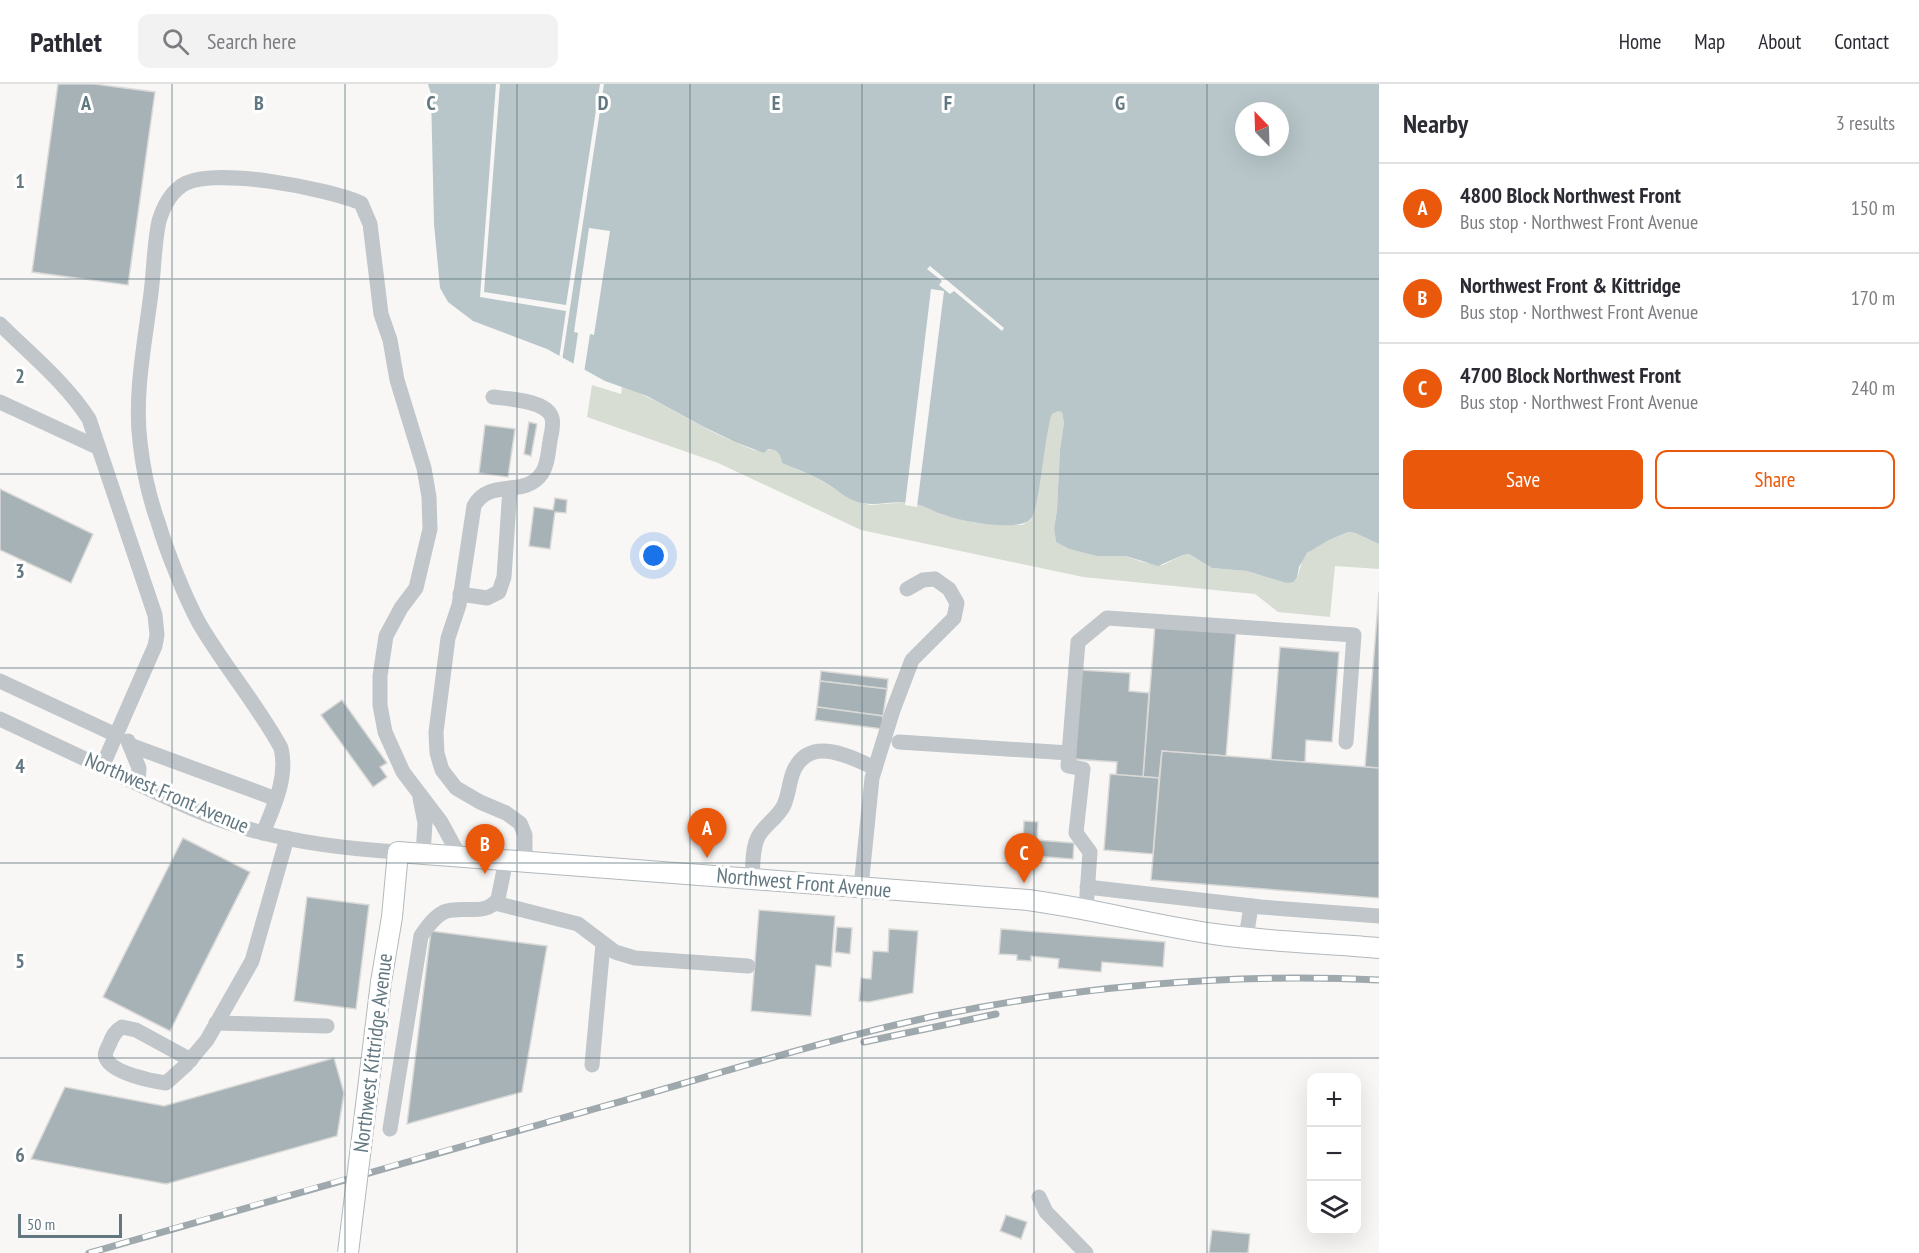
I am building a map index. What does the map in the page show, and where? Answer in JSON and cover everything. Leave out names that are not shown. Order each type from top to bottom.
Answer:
[{"type":"main road","name":"Northwest Front Avenue","points":[[398,852],[1028,900],[1086,909],[1170,927],[1246,938],[1379,948]]},
{"type":"main road","name":"Northwest Kittridge Avenue","points":[[348,1253],[381,982],[392,918],[398,852]]},
{"type":"street","points":[[262,833],[283,776],[285,762],[281,748],[198,621],[158,522],[146,477],[140,441],[139,406],[142,368],[159,221],[169,197],[182,185],[198,180],[242,178],[314,188],[346,196],[361,203],[370,224],[381,314],[390,340],[397,380],[424,468],[429,497],[430,529],[416,588],[401,608],[386,636],[380,676],[380,705],[385,732],[403,772],[441,822],[460,857]]},
{"type":"street","points":[[0,324],[79,404],[89,419],[157,625],[155,646],[102,767]]},
{"type":"street","points":[[390,1129],[421,936],[428,926],[446,911],[485,909],[495,903],[525,835],[520,823],[506,813],[456,788],[442,770],[437,753],[436,732],[448,638],[460,594],[474,506],[485,493],[533,482],[542,473],[553,426],[551,416],[546,409],[538,405],[493,397]]},
{"type":"street","points":[[0,402],[97,447]]},
{"type":"street","points":[[460,594],[488,598],[494,596],[502,585],[510,488]]},
{"type":"street","points":[[861,887],[872,778],[893,710],[912,660],[954,618],[957,603],[949,589],[935,579],[923,580],[907,590]]},
{"type":"street","points":[[1086,909],[1090,852],[1077,833],[1083,769],[1068,766],[1078,642],[1107,618],[1354,634],[1346,742]]},
{"type":"street","points":[[0,681],[118,730],[130,745],[139,768],[138,784]]},
{"type":"street","name":"Northwest Front Avenue","points":[[0,719],[212,817],[262,833],[287,838],[350,849],[398,852]]},
{"type":"street","points":[[899,742],[1069,753]]},
{"type":"street","points":[[130,745],[276,799]]},
{"type":"street","points":[[752,878],[758,837],[777,816],[784,804],[795,768],[803,757],[817,751],[830,750],[875,768]]},
{"type":"street","points":[[416,788],[425,822],[423,854]]},
{"type":"street","points":[[191,1060],[136,1030],[122,1026],[114,1035],[105,1054],[106,1059],[112,1065],[136,1078],[166,1083],[191,1060],[207,1040],[252,961],[287,838]]},
{"type":"street","points":[[1087,887],[1251,906],[1379,916]]},
{"type":"street","points":[[495,903],[578,924],[615,952],[635,958],[748,966]]},
{"type":"street","points":[[1246,938],[1251,906]]},
{"type":"street","points":[[592,1065],[603,944]]},
{"type":"street","points":[[216,1023],[327,1026]]},
{"type":"street","points":[[1039,1197],[1046,1212],[1086,1253]]},
{"type":"shaded area","points":[[428,84],[1379,84],[1379,544],[1348,532],[1307,553],[1299,567],[1297,578],[1293,582],[1286,583],[1247,571],[1212,568],[1189,554],[1158,566],[1126,556],[1096,556],[1069,549],[1056,542],[1054,528],[1064,423],[1062,412],[1058,411],[1052,414],[1049,424],[1037,503],[1030,520],[1013,525],[1001,525],[952,517],[910,503],[875,504],[855,501],[814,476],[782,463],[774,450],[768,449],[764,453],[735,442],[647,396],[605,381],[547,349],[473,321],[448,302],[440,288],[434,224],[431,94]]},
{"type":"shaded area","points":[[592,385],[621,394],[622,387],[632,390],[754,450],[775,450],[782,463],[813,476],[853,500],[870,505],[908,502],[923,505],[943,515],[976,523],[1022,525],[1031,520],[1049,420],[1054,412],[1062,411],[1064,423],[1054,528],[1056,542],[1069,549],[1096,556],[1126,556],[1142,562],[1163,565],[1189,554],[1212,568],[1247,571],[1286,583],[1297,579],[1303,558],[1312,548],[1348,532],[1379,544],[1379,569],[1335,566],[1330,617],[1278,612],[1255,594],[1083,577],[861,530],[718,463],[587,417]]},
{"type":"pier","points":[[496,84],[500,84],[484,292],[566,305],[600,84],[604,84],[562,361],[559,359],[566,311],[480,297]]},
{"type":"pier","points":[[589,228],[610,231],[594,335],[590,334],[584,373],[573,367],[578,333],[574,332]]},
{"type":"pier","points":[[930,266],[1004,328],[1002,331],[954,291],[950,294],[939,285],[942,281],[927,269]]},
{"type":"pier","points":[[931,289],[944,291],[917,507],[905,505]]},
{"type":"building","points":[[58,84],[94,84],[155,92],[128,285],[32,272]]},
{"type":"building","points":[[529,422],[537,424],[531,456],[524,454]]},
{"type":"building","points":[[485,425],[515,429],[508,477],[479,473]]},
{"type":"building","points":[[0,489],[93,534],[71,583],[0,550]]},
{"type":"building","points":[[555,498],[567,500],[566,513],[555,512],[550,549],[529,546],[534,507],[553,510]]},
{"type":"building","points":[[1379,592],[1379,768],[1365,767]]},
{"type":"building","points":[[1155,625],[1236,632],[1226,756],[1162,751],[1159,778],[1143,777]]},
{"type":"building","points":[[1280,647],[1339,652],[1332,742],[1306,740],[1305,762],[1271,760]]},
{"type":"building","points":[[1080,670],[1130,673],[1129,691],[1149,693],[1143,777],[1116,775],[1117,762],[1073,759]]},
{"type":"building","points":[[821,671],[888,679],[887,689],[820,681]]},
{"type":"building","points":[[820,681],[887,689],[883,716],[817,707]]},
{"type":"building","points":[[342,700],[387,763],[380,767],[387,777],[373,787],[321,715]]},
{"type":"building","points":[[817,707],[883,716],[882,729],[815,720]]},
{"type":"building","points":[[1162,751],[1379,768],[1379,898],[1151,880]]},
{"type":"building","points":[[1110,774],[1159,778],[1153,854],[1104,850]]},
{"type":"building","points":[[1024,821],[1038,822],[1037,840],[1074,843],[1073,859],[1033,856],[1034,842],[1023,841]]},
{"type":"building","points":[[183,838],[250,872],[170,1031],[103,997]]},
{"type":"building","points":[[307,897],[369,905],[356,1009],[294,1001]]},
{"type":"building","points":[[759,910],[835,916],[831,967],[816,965],[811,1016],[751,1011]]},
{"type":"building","points":[[837,927],[852,928],[850,954],[835,952]]},
{"type":"building","points":[[889,929],[918,931],[913,993],[869,1002],[859,1001],[861,978],[871,979],[873,951],[888,952]]},
{"type":"building","points":[[1001,929],[1165,942],[1163,967],[1102,962],[1101,972],[1058,968],[1059,959],[1031,956],[1031,961],[1017,960],[1017,955],[999,954]]},
{"type":"building","points":[[431,931],[547,946],[522,1092],[407,1124]]},
{"type":"building","points":[[334,1058],[344,1093],[337,1136],[166,1184],[31,1159],[65,1087],[164,1106]]},
{"type":"building","points":[[1006,1215],[1027,1222],[1021,1239],[1000,1231]]},
{"type":"building","points":[[1212,1230],[1250,1234],[1248,1253],[1209,1253]]},
{"type":"railway","points":[[89,1253],[809,1047],[935,1016],[1045,997],[1156,984],[1268,978],[1379,980]]},
{"type":"railway","points":[[864,1042],[996,1014]]},
{"type":"place","name":"4800 Block Northwest Front","points":[[707,858]]},
{"type":"place","name":"Northwest Front & Kittridge","points":[[485,874]]},
{"type":"place","name":"4700 Block Northwest Front","points":[[1024,883]]}]
